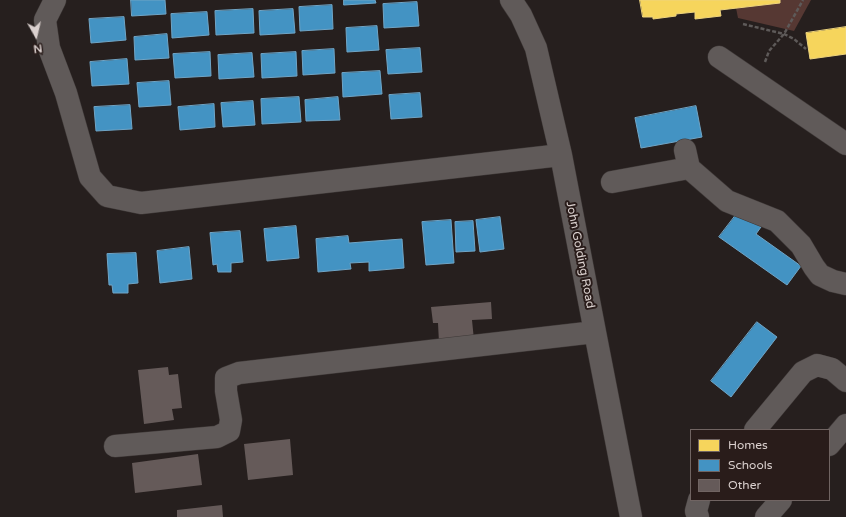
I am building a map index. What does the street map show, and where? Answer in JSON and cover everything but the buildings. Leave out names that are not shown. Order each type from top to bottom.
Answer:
[{"type":"street","points":[[55,0],[45,20],[48,48],[66,92],[90,177],[107,196],[141,203],[562,155]]},
{"type":"street","name":"John Golding Road","points":[[512,0],[521,15],[536,48],[562,155],[631,517]]},
{"type":"street","points":[[720,57],[846,144]]},
{"type":"street","points":[[612,182],[687,159],[727,200],[777,221],[801,245],[820,275],[833,281],[846,284]]},
{"type":"street","points":[[115,446],[217,437],[229,431],[231,420],[226,391],[226,378],[239,373],[595,332]]},
{"type":"street","points":[[756,429],[803,372],[818,365],[832,369],[846,381]]},
{"type":"street","points":[[830,444],[846,425]]},
{"type":"street","points":[[698,517],[696,511],[699,501]]},
{"type":"street","points":[[766,517],[780,501]]},
{"type":"path","points":[[757,83],[769,51],[784,34],[803,0]]},
{"type":"path","points":[[743,24],[784,34],[794,39],[806,50]]},
{"type":"shaded area","points":[[780,0],[811,0],[794,31],[738,18],[736,8]]}]
